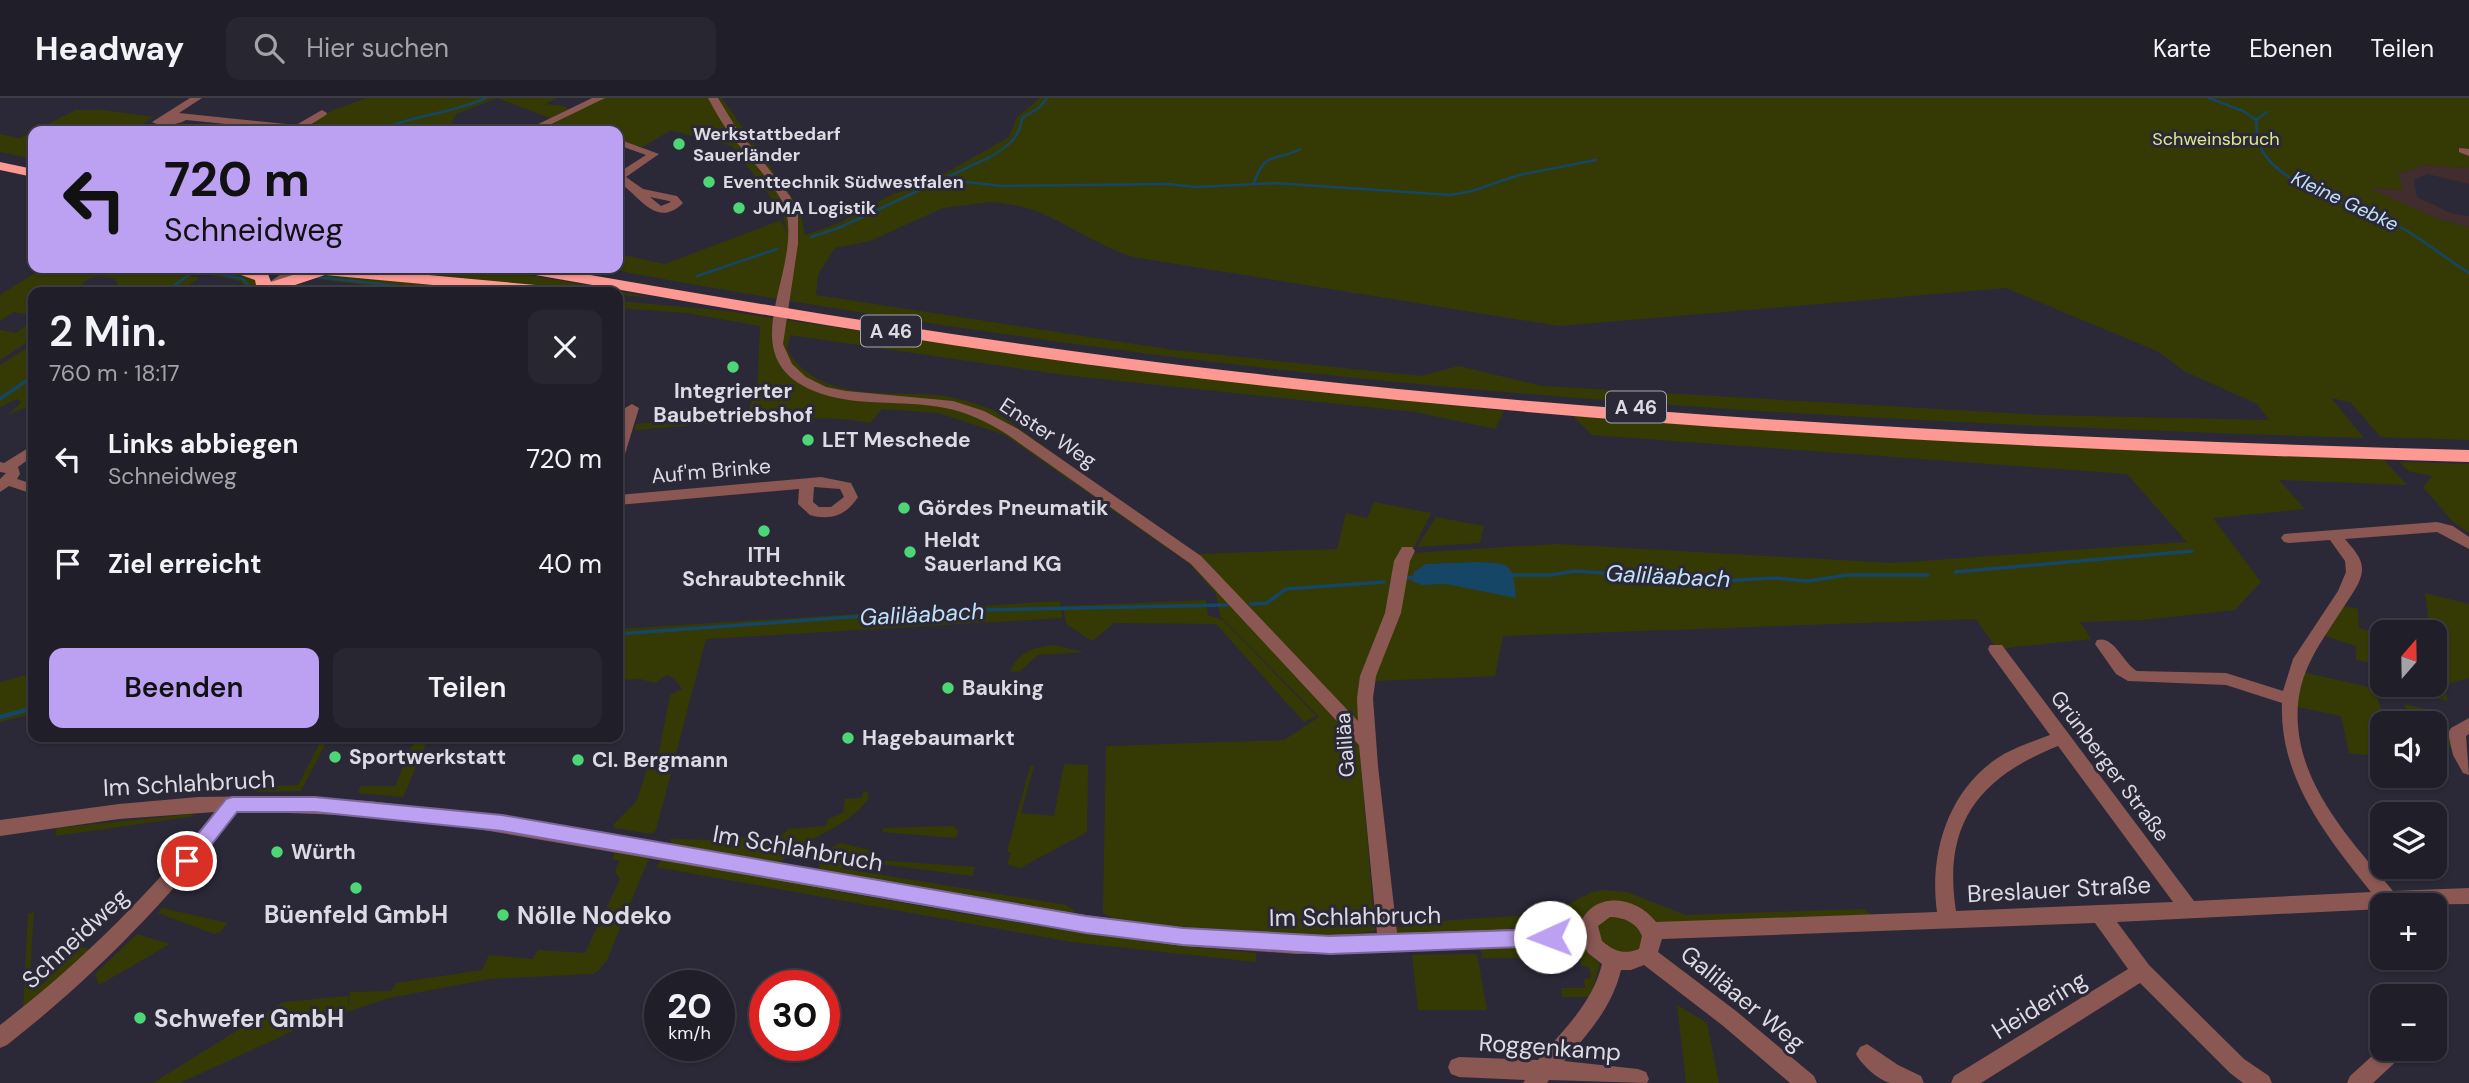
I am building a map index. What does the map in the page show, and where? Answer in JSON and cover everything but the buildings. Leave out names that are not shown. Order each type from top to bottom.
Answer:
[{"type":"highway","points":[[0,159],[28,164]]},
{"type":"highway","points":[[0,166],[28,172]]},
{"type":"highway","points":[[243,273],[261,287]]},
{"type":"highway","points":[[261,287],[274,276],[285,273]]},
{"type":"highway","points":[[261,287],[308,273]]},
{"type":"highway","points":[[359,273],[506,287]]},
{"type":"highway","name":"A 46","points":[[555,273],[976,344],[1240,378],[1617,415],[2070,443],[2469,457]]},
{"type":"highway","name":"A 46","points":[[593,273],[762,307]]},
{"type":"highway","points":[[611,273],[648,283]]},
{"type":"highway","points":[[623,298],[762,307]]},
{"type":"highway","name":"A 46","points":[[807,314],[1242,369],[1602,405],[1931,427],[2469,447]]},
{"type":"street","points":[[197,98],[158,122],[190,118],[276,126]]},
{"type":"street","points":[[540,126],[600,98]]},
{"type":"street","name":"Enster Weg","points":[[713,98],[730,127],[786,198],[792,213],[792,244],[782,296],[777,344],[781,359],[788,369],[805,383],[826,391],[957,406],[984,415],[1013,432],[1196,560],[1367,742]]},
{"type":"street","points":[[301,126],[322,113]]},
{"type":"street","points":[[623,144],[654,154],[623,175]]},
{"type":"street","points":[[623,182],[638,192]]},
{"type":"street","points":[[623,438],[632,408]]},
{"type":"street","points":[[28,453],[4,475],[28,486]]},
{"type":"street","name":"Auf'm Brinke","points":[[623,500],[807,484]]},
{"type":"street","points":[[2289,538],[2443,528],[2469,544]]},
{"type":"street","points":[[2334,535],[2353,560],[2352,577],[2308,646],[2288,699],[2288,721],[2304,783],[2331,826],[2383,893]]},
{"type":"street","name":"Galiläa","points":[[1388,943],[1367,742],[1365,698],[1368,676],[1393,613],[1402,561],[1407,551]]},
{"type":"street","points":[[2103,644],[2122,670],[2134,677],[2226,679],[2288,699]]},
{"type":"street","name":"Grünberger Straße","points":[[1996,649],[2189,909]]},
{"type":"street","points":[[2469,725],[2457,733],[2462,755],[2469,768]]},
{"type":"street","points":[[1948,921],[1943,899],[1942,869],[1952,829],[1965,807],[1989,774],[2002,764],[2061,738]]},
{"type":"street","name":"Im Schlahbruch","points":[[0,828],[101,812],[167,806],[232,804],[374,808],[502,823],[1129,930],[1283,944],[1589,935]]},
{"type":"street","name":"Schneidweg","points":[[0,1038],[111,946],[165,887],[232,804]]},
{"type":"street","name":"Breslauer Straße","points":[[2447,897],[2469,896]]},
{"type":"street","name":"Breslauer Straße","points":[[1651,931],[2100,915],[2370,902]]},
{"type":"street","points":[[1615,907],[1637,914],[1651,931],[1652,944],[1646,955],[1632,962],[1613,960],[1597,950],[1589,935],[1592,917],[1602,910],[1615,907]]},
{"type":"street","points":[[2100,915],[2142,971],[2237,1066],[2261,1083]]},
{"type":"street","name":"Galiläaer Weg","points":[[1646,955],[1730,1018],[1806,1083]]},
{"type":"street","points":[[1538,1077],[1592,1017],[1605,994],[1613,960]]},
{"type":"street","name":"Heidering","points":[[1962,1083],[2142,971]]},
{"type":"street","points":[[1867,1054],[1890,1072],[1913,1083]]},
{"type":"street","points":[[2358,1083],[2382,1061]]},
{"type":"street","name":"Roggenkamp","points":[[1459,1067],[1538,1077],[1638,1079]]},
{"type":"shaded area","points":[[2423,165],[2469,168],[2469,184],[2427,174],[2414,180],[2417,197],[2451,213],[2469,216],[2469,227],[2438,219],[2366,188],[2402,190],[2398,174]]},
{"type":"green space","points":[[367,98],[497,98],[456,114],[450,126],[317,126],[314,122],[333,110]]},
{"type":"green space","points":[[497,98],[557,98],[545,104],[569,109],[537,126],[533,126],[550,118]]},
{"type":"green space","name":"Schweinsbruch","points":[[603,98],[722,98],[800,209],[805,235],[839,223],[893,194],[923,186],[1009,137],[1017,117],[1040,98],[2469,98],[2469,168],[2423,165],[2398,174],[2403,190],[2368,188],[2438,219],[2469,227],[2469,440],[2381,437],[2350,402],[2331,398],[2364,438],[1901,419],[1555,396],[1237,365],[1036,339],[835,308],[623,271],[623,255],[665,264],[781,220],[787,234],[783,213],[732,146],[670,131],[642,147],[623,141],[623,126],[542,126]],"holes":[[[991,202],[1039,212],[1133,257],[1559,326],[2006,288],[2159,352],[2184,371],[2257,404],[2269,420],[2042,415],[1542,386],[1459,366],[1420,376],[1174,350],[816,295],[818,275],[835,248],[870,241],[943,208]]]},
{"type":"green space","points":[[76,110],[103,110],[154,117],[139,126],[44,126]]},
{"type":"green space","points":[[0,134],[20,138],[28,134],[28,158],[0,152]]},
{"type":"green space","points":[[35,273],[193,273],[190,276],[200,278],[185,287],[117,287],[115,279],[96,277],[85,281],[81,285],[84,287],[28,287],[28,314],[14,312],[0,321],[0,295]]},
{"type":"green space","points":[[199,273],[240,273],[257,278],[258,287],[243,287],[240,281]]},
{"type":"green space","points":[[376,273],[518,273],[595,287],[528,287]]},
{"type":"green space","points":[[332,274],[476,287],[381,287],[316,279]]},
{"type":"green space","points":[[623,292],[649,297],[623,295]]},
{"type":"green space","points":[[623,301],[718,310],[1097,366],[1504,411],[1495,429],[1415,412],[1064,375],[790,335],[787,350],[801,367],[834,386],[874,393],[943,396],[993,410],[1195,554],[1337,549],[1346,513],[1367,518],[1374,502],[1431,513],[1411,553],[1556,544],[1893,563],[2187,542],[2127,474],[1592,435],[1573,416],[2021,445],[2384,460],[2407,485],[2279,480],[2305,509],[2213,518],[2261,582],[2235,610],[2142,620],[2080,622],[2091,639],[1997,649],[1976,619],[1503,636],[1495,676],[1374,681],[1360,752],[1375,931],[1285,941],[1116,920],[1103,913],[1106,746],[1284,740],[1319,717],[1220,616],[1216,594],[1190,564],[1005,435],[939,413],[882,409],[870,423],[827,418],[756,423],[755,420],[635,430],[636,424],[749,414],[751,401],[757,401],[760,326],[687,313],[623,308]],"holes":[[[1496,563],[1516,597],[1446,584],[1422,585],[1426,564]]]},
{"type":"green space","points":[[28,326],[28,341],[0,360],[0,330],[16,333]]},
{"type":"green space","points":[[28,347],[28,406],[8,415],[22,402],[17,399],[0,407],[0,365]]},
{"type":"green space","points":[[2400,462],[2469,464],[2469,533],[2453,522],[2423,487],[2432,476],[2408,471]]},
{"type":"green space","points":[[1436,517],[1484,526],[1480,543],[1417,547]]},
{"type":"green space","points":[[2425,593],[2469,604],[2469,678],[2447,684],[2447,620],[2428,620]]},
{"type":"green space","points":[[1206,600],[1208,615],[1223,620],[1316,716],[1304,722],[1216,624],[1114,623],[1092,641],[1066,624],[1063,606]]},
{"type":"green space","points":[[1060,601],[1062,618],[706,639],[656,830],[652,834],[614,828],[614,824],[636,802],[649,763],[657,762],[670,695],[682,689],[675,679],[667,675],[655,683],[640,679],[623,680],[623,629]]},
{"type":"green space","points":[[2340,605],[2358,609],[2359,628],[2370,631],[2370,663],[2356,660],[2356,646],[2322,635]]},
{"type":"green space","points":[[1054,645],[1084,652],[1038,655],[1020,671],[1010,672],[1022,655],[1040,647]]},
{"type":"green space","points":[[2302,672],[2370,687],[2370,697],[2377,697],[2382,711],[2370,711],[2370,756],[2349,753],[2341,716],[2293,706]]},
{"type":"green space","points":[[28,674],[28,715],[0,722],[0,682]]},
{"type":"green space","points":[[2431,697],[2447,697],[2448,701]]},
{"type":"green space","points":[[2404,704],[2435,711],[2407,711]]},
{"type":"green space","points":[[2447,723],[2455,748],[2447,747]]},
{"type":"green space","points":[[320,742],[326,742],[301,791],[255,792],[262,778],[274,778],[270,786],[298,785]]},
{"type":"green space","points":[[414,742],[427,742],[403,797],[358,793],[361,786],[395,786]]},
{"type":"green space","points":[[1064,764],[1088,765],[1087,832],[1020,868],[1007,864],[1011,852],[1007,852],[1030,766],[1034,766],[1021,813],[1054,816]]},
{"type":"green space","points":[[867,791],[869,798],[859,810],[842,823],[796,849],[779,863],[672,845],[670,839],[717,840],[782,835],[788,829],[826,826],[828,819],[843,813],[845,799],[862,798],[863,792]]},
{"type":"green space","points":[[191,814],[195,816],[55,836],[57,828]]},
{"type":"green space","points":[[954,826],[958,831],[956,838],[882,832],[884,828]]},
{"type":"green space","points":[[841,843],[877,852],[875,860],[975,867],[972,876],[850,860],[847,868],[839,868],[1066,905],[1076,912],[1069,914],[820,871],[819,861],[824,853]]},
{"type":"green space","points":[[615,853],[649,858],[607,960],[592,974],[490,979],[389,998],[304,1026],[180,1083],[153,1083],[283,1002],[348,996],[348,1010],[350,992],[391,991],[396,983],[482,970],[489,955],[533,959],[538,950],[585,953],[620,879],[615,871],[620,861],[612,859]]},
{"type":"green space","points":[[662,859],[1032,925],[1181,946],[1256,953],[1256,962],[1072,942],[656,867]]},
{"type":"green space","points":[[1592,892],[1627,892],[1685,915],[1864,909],[1873,916],[1657,923],[1643,913],[1483,932],[1396,936],[1395,928],[1439,921],[1543,914]]},
{"type":"green space","points":[[162,908],[228,923],[214,934],[158,913]]},
{"type":"green space","points":[[34,912],[29,988],[42,984],[82,947],[95,951],[23,1011],[28,914]]},
{"type":"green space","points":[[1620,914],[1643,930],[1643,947],[1628,957],[1602,946],[1596,928],[1601,919]]},
{"type":"green space","points":[[137,934],[170,944],[99,985],[95,974]]},
{"type":"green space","points":[[1480,947],[1585,947],[1600,964],[1590,997],[1562,997],[1561,988],[1585,988],[1584,979],[1591,978],[1589,967],[1581,966],[1580,958],[1482,958]]},
{"type":"green space","points":[[1477,954],[1487,1010],[1418,1010],[1412,955]]},
{"type":"green space","points":[[1677,1005],[1707,1023],[1719,1083],[1686,1083]]},
{"type":"water","points":[[1497,563],[1508,567],[1516,598],[1446,584],[1422,585],[1412,581],[1414,572],[1426,564]]},
{"type":"waterway","points":[[390,126],[486,98]]},
{"type":"waterway","points":[[811,237],[841,227],[1002,150],[1019,131],[1022,118],[1040,107],[1047,98]]},
{"type":"waterway","points":[[2209,98],[2243,111],[2256,120]]},
{"type":"waterway","name":"Kleine Gebke","points":[[2256,120],[2267,112]]},
{"type":"waterway","name":"Kleine Gebke","points":[[2256,120],[2257,139],[2267,158],[2281,172],[2321,194],[2402,228],[2469,273]]},
{"type":"waterway","points":[[1254,183],[1258,172],[1267,161],[1300,149]]},
{"type":"waterway","points":[[946,180],[1004,186],[1168,184],[1197,187],[1275,183],[1450,195],[1472,191],[1519,175],[1596,160]]},
{"type":"waterway","points":[[697,276],[777,249]]},
{"type":"waterway","points":[[172,287],[191,273]]},
{"type":"waterway","points":[[215,273],[243,279],[249,287]]},
{"type":"waterway","points":[[317,277],[408,287]]},
{"type":"waterway","points":[[0,399],[28,379]]},
{"type":"waterway","name":"Galiläabach","points":[[1955,572],[2192,551]]},
{"type":"waterway","name":"Galiläabach","points":[[1512,575],[1551,575],[1575,571],[1720,581],[1775,578],[1808,581],[1847,575],[1928,575]]},
{"type":"waterway","name":"Galiläabach","points":[[1408,578],[1417,577]]},
{"type":"waterway","name":"Galiläabach","points":[[1251,604],[1267,603],[1286,589],[1384,582]]},
{"type":"waterway","name":"Galiläabach","points":[[623,634],[933,611],[1227,605]]},
{"type":"waterway","name":"Galiläabach","points":[[0,717],[28,709]]},
{"type":"place","name":"Werkstattbedarf Sauerländer","points":[[679,144]]},
{"type":"place","name":"Eventtechnik Südwestfalen","points":[[709,182]]},
{"type":"place","name":"JUMA Logistik","points":[[739,208]]},
{"type":"place","name":"Integrierter Baubetriebshof","points":[[733,367]]},
{"type":"place","name":"LET Meschede","points":[[808,440]]},
{"type":"place","name":"Gördes Pneumatik","points":[[904,508]]},
{"type":"place","name":"ITH Schraubtechnik","points":[[764,531]]},
{"type":"place","name":"Heldt Sauerland KG","points":[[910,552]]},
{"type":"place","name":"Bauking","points":[[948,688]]},
{"type":"place","name":"Hagebaumarkt","points":[[848,738]]},
{"type":"place","name":"Sportwerkstatt","points":[[335,757]]},
{"type":"place","name":"Cl. Bergmann","points":[[578,760]]},
{"type":"place","name":"Würth","points":[[277,852]]},
{"type":"place","name":"Büenfeld GmbH","points":[[356,888]]},
{"type":"place","name":"Nölle Nodeko","points":[[503,915]]},
{"type":"place","name":"Schwefer GmbH","points":[[140,1018]]},
{"type":"route","points":[[187,861],[232,804],[374,808],[502,823],[1086,925],[1183,937],[1330,945],[1550,937]]}]
